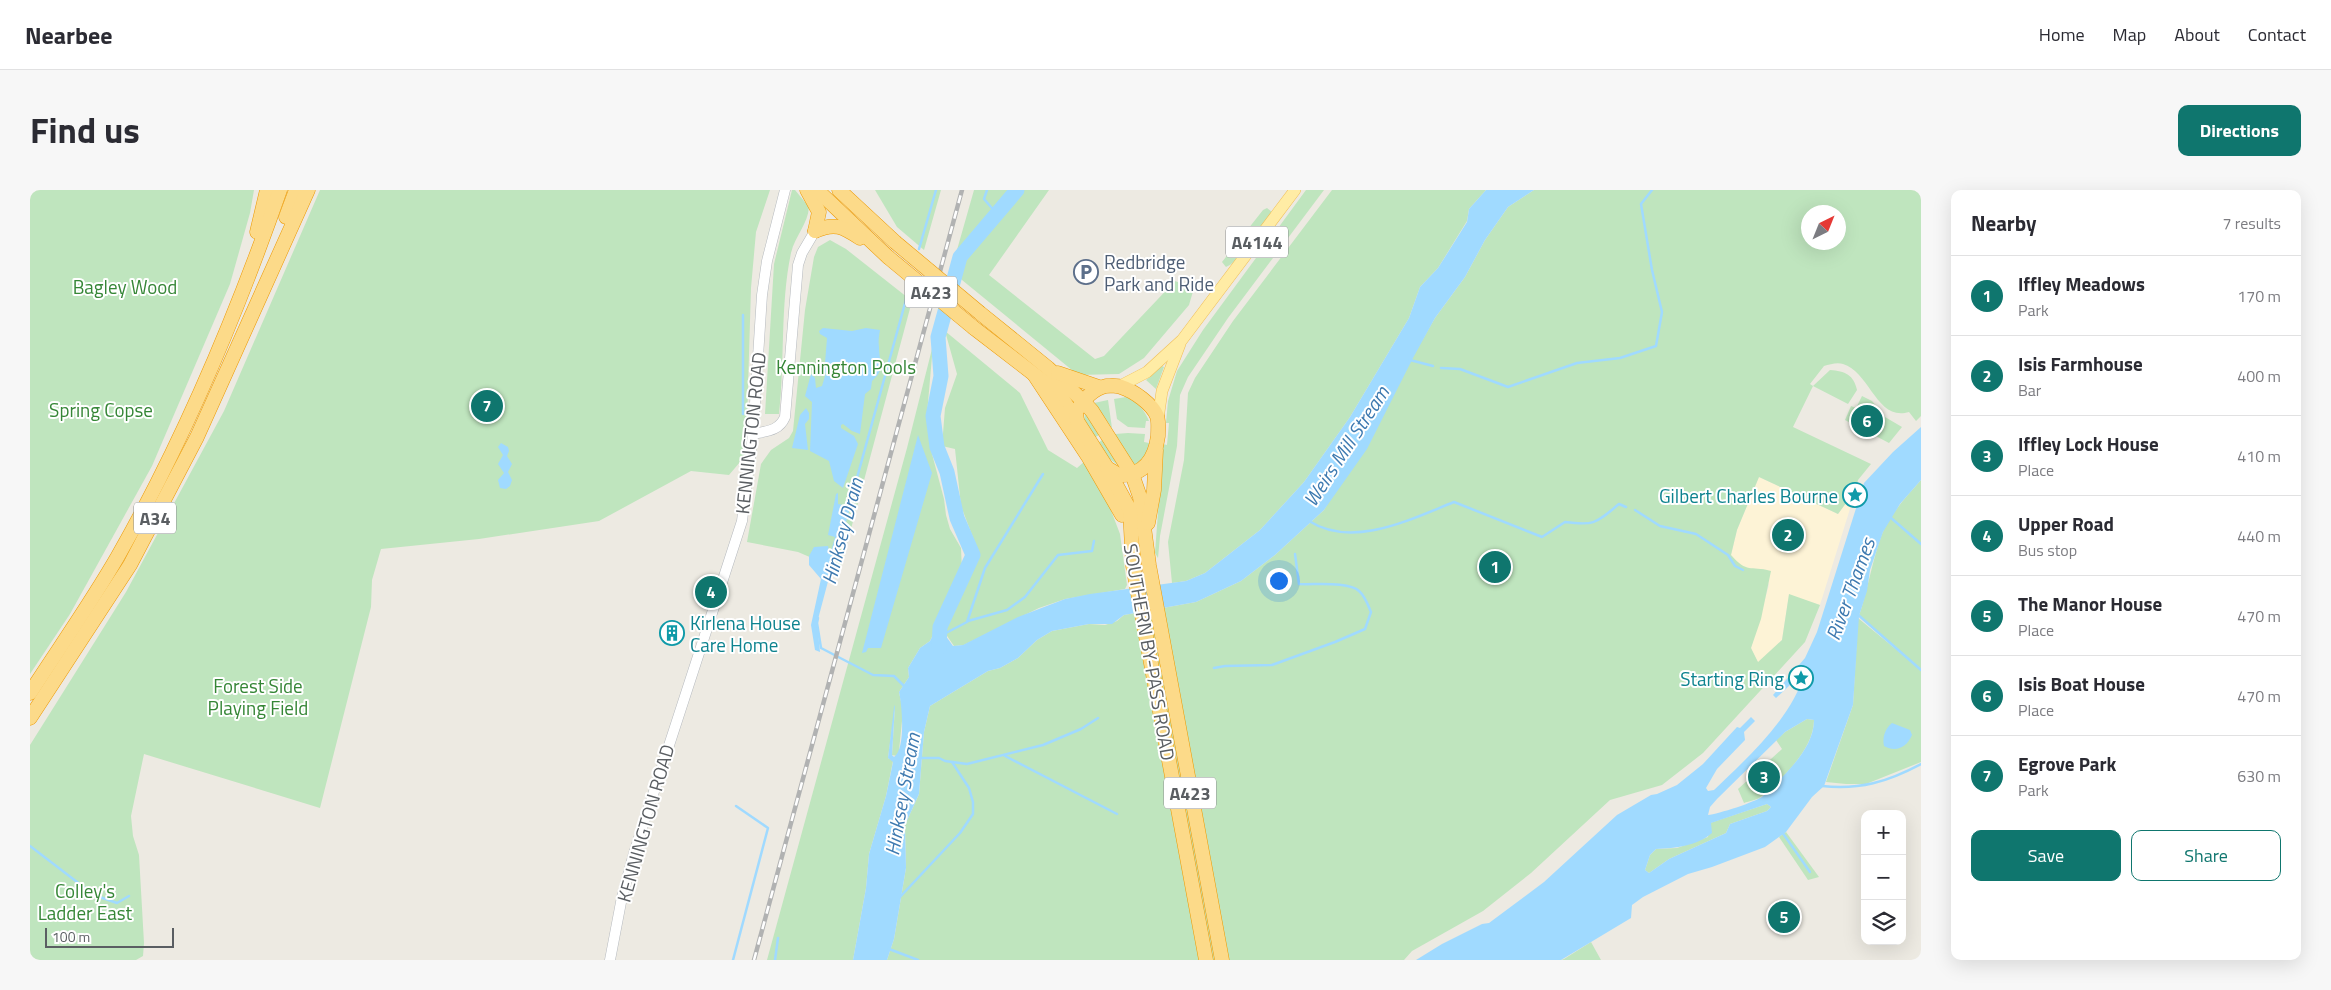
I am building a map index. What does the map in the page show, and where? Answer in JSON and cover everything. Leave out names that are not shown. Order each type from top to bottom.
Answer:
[{"type":"highway","points":[[242,296],[267,190]]},
{"type":"highway","name":"A34","points":[[30,693],[117,558],[197,400],[242,296],[280,190]]},
{"type":"highway","name":"A34","points":[[30,718],[130,565],[197,437],[255,305],[296,190]]},
{"type":"highway","points":[[255,305],[308,190]]},
{"type":"highway","name":"SOUTHERN BY-PASS ROAD","points":[[839,190],[895,242],[1048,368],[1083,401],[1098,419],[1132,474],[1140,498],[1149,565],[1222,960]]},
{"type":"highway","points":[[811,191],[820,212],[815,231]]},
{"type":"highway","name":"A423","points":[[811,191],[974,328],[1056,392],[1077,421]]},
{"type":"highway","points":[[815,231],[827,226],[836,226],[848,230],[888,257]]},
{"type":"highway","name":"SOUTHERN BY-PASS ROAD","points":[[1048,368],[1074,380],[1099,387],[1120,386]]},
{"type":"highway","name":"A423","points":[[1035,376],[1082,437]]},
{"type":"highway","points":[[1120,386],[1144,400],[1153,409],[1158,420]]},
{"type":"highway","points":[[1093,456],[1082,437],[1076,412],[1083,401],[1099,387]]},
{"type":"highway","name":"SOUTHERN BY-PASS ROAD","points":[[1146,538],[1154,481],[1158,420]]},
{"type":"highway","points":[[1107,468],[1119,475],[1132,474],[1146,466],[1156,447]]},
{"type":"highway","name":"SOUTHERN BY-PASS ROAD","points":[[1093,456],[1107,468],[1130,510],[1133,566],[1206,960]]},
{"type":"highway","name":"A423","points":[[1093,456],[1118,506],[1130,536]]},
{"type":"main road","name":"A4144","points":[[1120,386],[1148,372],[1182,340],[1295,190]]},
{"type":"main road","name":"A4144","points":[[1158,420],[1162,391],[1182,340]]},
{"type":"street","name":"KENNINGTON ROAD","points":[[610,960],[622,897],[634,852],[742,521],[754,434],[762,295],[767,261],[785,190]]},
{"type":"street","points":[[754,434],[771,431],[782,425],[785,417],[798,265],[802,253],[815,231]]},
{"type":"shaded area","points":[[1759,477],[1838,514],[1852,495],[1854,496],[1820,605],[1789,595],[1782,640],[1758,663],[1751,648],[1769,585],[1763,569],[1749,569],[1740,566],[1731,555],[1737,530]]},
{"type":"green space","name":"Spring Copse","points":[[30,190],[254,190],[250,213],[230,284],[152,466],[70,614],[30,674]]},
{"type":"green space","points":[[320,190],[770,190],[756,232],[751,288],[746,455],[729,475],[691,471],[599,521],[479,539],[381,549],[372,580],[371,607],[320,808],[144,754],[131,816],[133,836],[139,855],[144,943],[143,956],[136,960],[30,960],[30,745],[126,592],[224,411]]},
{"type":"green space","points":[[792,190],[795,190],[809,207],[806,219],[791,253],[785,293],[779,414],[765,414],[774,264]]},
{"type":"green space","points":[[875,190],[941,190],[924,250],[897,227]]},
{"type":"green space","points":[[974,190],[1049,190],[989,275],[1095,359],[1104,356],[1175,281],[1194,288],[1189,305],[1144,358],[1119,374],[1078,375],[951,271]]},
{"type":"green space","points":[[1306,190],[1324,190],[1228,318],[1188,377],[1180,395],[1177,446],[1160,536],[1158,558],[1155,553],[1163,444],[1167,445],[1168,401],[1177,371],[1203,330]]},
{"type":"green space","points":[[1332,190],[1486,190],[1469,209],[1467,221],[1438,268],[1420,287],[1409,318],[1350,417],[1304,482],[1260,530],[1205,573],[1186,581],[1172,583],[1168,542],[1184,460],[1188,393],[1195,378],[1233,321]]},
{"type":"green space","points":[[1534,190],[1921,190],[1921,416],[1916,421],[1909,412],[1898,413],[1889,410],[1881,403],[1860,376],[1843,364],[1824,366],[1810,384],[1813,386],[1793,427],[1871,464],[1858,480],[1854,496],[1852,495],[1838,514],[1759,477],[1737,530],[1731,555],[1745,567],[1771,571],[1761,619],[1751,648],[1758,662],[1782,640],[1789,594],[1820,605],[1805,642],[1703,753],[1662,785],[1610,800],[1531,873],[1483,911],[1412,951],[1404,960],[887,960],[894,939],[906,868],[905,825],[919,794],[924,732],[930,706],[988,671],[1000,668],[1018,658],[1037,640],[1052,631],[1089,624],[1105,625],[1117,621],[1124,615],[1196,602],[1241,581],[1275,555],[1324,510],[1435,318],[1465,277],[1485,240],[1508,207]]},
{"type":"green space","points":[[1267,208],[1272,212],[1257,234],[1239,257],[1226,267],[1222,262],[1263,210]]},
{"type":"green space","name":"Kennington Pools","points":[[830,240],[846,249],[912,301],[840,570],[798,552],[747,542],[761,464],[771,450],[789,438],[793,431],[805,310],[814,257],[818,247]]},
{"type":"green space","points":[[945,331],[1020,393],[1048,450],[1077,468],[1085,461],[1104,492],[1120,534],[1127,585],[1125,589],[1065,599],[1039,608],[964,645],[954,646],[943,630],[980,556],[961,506],[955,449],[942,446],[945,408],[957,374]]},
{"type":"green space","points":[[933,345],[927,414],[932,454],[950,529],[961,548],[962,571],[930,641],[920,648],[908,668],[909,677],[899,692],[903,711],[897,756],[892,755],[895,706],[888,758],[893,761],[886,796],[869,854],[866,888],[853,960],[767,960],[907,448]]},
{"type":"green space","points":[[1162,366],[1164,367],[1156,389],[1146,380]]},
{"type":"green space","points":[[1830,370],[1840,371],[1848,375],[1854,381],[1857,390],[1848,404],[1813,386]]},
{"type":"green space","points":[[1862,396],[1872,401],[1885,417],[1902,427],[1889,443],[1845,420],[1851,406],[1856,408]]},
{"type":"green space","points":[[1126,397],[1137,404],[1145,413],[1149,421],[1146,421],[1145,428],[1128,427],[1117,419],[1114,399]]},
{"type":"green space","points":[[1108,400],[1112,428],[1094,403]]},
{"type":"green space","points":[[1085,411],[1099,435],[1094,438],[1084,423]]},
{"type":"green space","points":[[1115,434],[1145,434],[1144,442],[1149,443],[1144,457],[1134,466]]},
{"type":"green space","points":[[1102,440],[1122,468],[1104,455],[1097,444]]},
{"type":"green space","points":[[1921,480],[1921,669],[1859,616],[1882,534],[1894,512]]},
{"type":"green space","points":[[1858,618],[1921,670],[1921,762],[1866,784],[1826,782],[1853,705]]},
{"type":"green space","points":[[1807,719],[1814,720],[1809,742],[1787,772],[1760,797],[1744,803],[1738,789],[1782,749],[1776,740],[1785,732]],"holes":[[[1766,768],[1773,775],[1763,785],[1756,778]]]},
{"type":"green space","points":[[1767,804],[1771,807],[1767,811],[1730,824],[1726,833],[1669,859],[1649,873],[1645,870],[1650,855],[1656,849],[1677,848],[1708,837],[1710,823]]},
{"type":"green space","points":[[1786,832],[1819,877],[1808,880],[1779,837]]},
{"type":"green space","points":[[1591,942],[1601,960],[1561,960],[1564,959]]},
{"type":"water","name":"Weirs Mill Stream","points":[[1486,190],[1534,190],[1508,207],[1485,240],[1465,277],[1435,318],[1367,449],[1324,510],[1275,555],[1241,581],[1196,602],[1124,615],[1112,624],[1089,624],[1052,631],[1037,640],[1018,658],[1000,668],[988,671],[930,706],[924,732],[919,794],[905,825],[906,868],[894,939],[887,960],[853,960],[866,888],[869,854],[886,796],[893,762],[888,758],[894,707],[895,705],[892,755],[894,757],[898,752],[902,736],[899,692],[909,677],[908,668],[920,648],[930,641],[938,625],[953,646],[963,645],[1018,617],[1065,599],[1186,581],[1205,573],[1260,530],[1304,482],[1350,417],[1409,318],[1420,287],[1438,268],[1467,222],[1469,209]]},
{"type":"water","points":[[823,328],[852,331],[866,328],[880,330],[881,365],[879,373],[872,381],[871,389],[865,394],[860,434],[843,424],[841,425],[841,428],[854,436],[858,444],[843,488],[834,481],[829,461],[810,451],[812,402],[805,396],[811,374],[815,378],[816,388],[822,386],[826,373],[815,373],[813,370],[816,365],[825,363],[827,338],[820,334],[819,331]]},
{"type":"water","points":[[806,408],[809,413],[809,419],[805,424],[808,450],[792,448],[800,415]]},
{"type":"water","name":"River Thames","points":[[1921,427],[1921,480],[1900,504],[1883,532],[1870,570],[1867,591],[1859,616],[1853,705],[1824,786],[1812,797],[1786,832],[1765,847],[1688,874],[1643,897],[1632,905],[1631,918],[1561,960],[1416,960],[1442,944],[1482,924],[1489,923],[1544,882],[1617,815],[1651,795],[1677,785],[1703,764],[1737,727],[1740,728],[1751,717],[1755,721],[1744,732],[1745,740],[1717,769],[1706,788],[1708,791],[1714,790],[1754,751],[1779,721],[1799,688],[1805,671],[1776,698],[1773,695],[1805,658],[1817,632],[1864,483],[1893,452]],"holes":[[[1807,719],[1814,720],[1809,742],[1796,762],[1763,796],[1737,807],[1708,815],[1710,807],[1717,799],[1785,732]],[[1767,804],[1771,807],[1767,811],[1730,824],[1726,833],[1669,859],[1649,873],[1645,870],[1650,855],[1656,849],[1693,844],[1712,833],[1711,823]]]},
{"type":"water","points":[[918,435],[932,473],[881,648],[868,648],[866,652],[862,653]]},
{"type":"water","points":[[501,443],[508,447],[507,456],[512,464],[508,472],[512,480],[510,486],[506,489],[500,488],[498,480],[504,473],[498,464],[503,455],[498,447]]},
{"type":"water","points":[[838,493],[838,504],[848,506],[817,623],[820,652],[815,650],[811,625],[821,579],[809,565],[809,556],[814,547],[828,546],[830,555],[835,537],[828,535],[836,494]]},
{"type":"water","points":[[1892,723],[1910,730],[1912,735],[1901,748],[1893,749],[1884,746],[1883,739],[1885,733]]},
{"type":"waterway","name":"Hinksey Drain","points":[[919,249],[936,190]]},
{"type":"waterway","points":[[987,190],[984,199],[997,214]]},
{"type":"waterway","name":"Hinksey Stream","points":[[939,648],[940,627],[973,555],[957,518],[947,472],[937,447],[933,416],[941,376],[938,337],[960,257],[1017,190]]},
{"type":"waterway","points":[[1441,368],[1460,369],[1508,387],[1577,363],[1620,358],[1656,346],[1662,312],[1652,270],[1641,204],[1652,190]]},
{"type":"waterway","name":"Hinksey Drain","points":[[833,565],[907,296]]},
{"type":"waterway","points":[[743,315],[743,414]]},
{"type":"waterway","points":[[1410,360],[1433,366]]},
{"type":"waterway","points":[[944,634],[967,622],[985,568],[1043,474]]},
{"type":"waterway","points":[[1309,521],[1326,529],[1344,532],[1363,532],[1401,523],[1454,502],[1542,537],[1565,522],[1583,524],[1595,522],[1619,504],[1626,507]]},
{"type":"waterway","points":[[1635,510],[1660,526],[1696,534],[1728,555],[1735,566],[1743,570]]},
{"type":"waterway","points":[[1890,517],[1921,544]]},
{"type":"waterway","points":[[968,621],[1007,610],[1025,597],[1058,555],[1092,551],[1094,541]]},
{"type":"waterway","points":[[1214,668],[1272,665],[1365,629],[1371,612],[1361,593],[1348,586],[1299,584],[1295,554]]},
{"type":"waterway","name":"River Thames","points":[[1856,613],[1921,670]]},
{"type":"waterway","name":"Hinksey Drain","points":[[818,618],[821,648],[873,675],[894,676],[906,688]]},
{"type":"waterway","points":[[920,758],[939,758],[945,761],[967,764],[1043,745],[1081,729],[1098,718]]},
{"type":"waterway","points":[[1005,756],[1117,814]]},
{"type":"waterway","points":[[900,897],[960,833],[973,814],[973,802],[969,788],[952,762]]},
{"type":"waterway","points":[[1822,786],[1861,786],[1897,776],[1921,764]]},
{"type":"waterway","points":[[733,960],[768,828],[736,806]]},
{"type":"waterway","points":[[1782,832],[1810,872]]},
{"type":"waterway","points":[[30,846],[94,895],[117,903],[129,896]]},
{"type":"waterway","points":[[775,960],[778,938]]},
{"type":"waterway","points":[[889,949],[918,960]]},
{"type":"railway","points":[[754,960],[962,190]]},
{"type":"place","name":"Redbridge Park and Ride","points":[[1086,272]]},
{"type":"place","name":"Egrove Park","points":[[487,406]]},
{"type":"place","name":"Isis Boat House","points":[[1867,421]]},
{"type":"place","name":"Gilbert Charles Bourne","points":[[1855,495]]},
{"type":"place","name":"Isis Farmhouse","points":[[1788,535]]},
{"type":"place","name":"Iffley Meadows","points":[[1495,567]]},
{"type":"place","name":"Upper Road","points":[[711,592]]},
{"type":"place","name":"Kirlena House Care Home","points":[[672,633]]},
{"type":"place","name":"Starting Ring","points":[[1801,678]]},
{"type":"place","name":"Iffley Lock House","points":[[1764,777]]},
{"type":"place","name":"The Manor House","points":[[1784,917]]},
{"type":"park label","name":"Bagley Wood","points":[[125,286]]},
{"type":"park label","name":"Forest Side Playing Field","points":[[258,696]]},
{"type":"park label","name":"Colley's Ladder East","points":[[85,901]]}]
